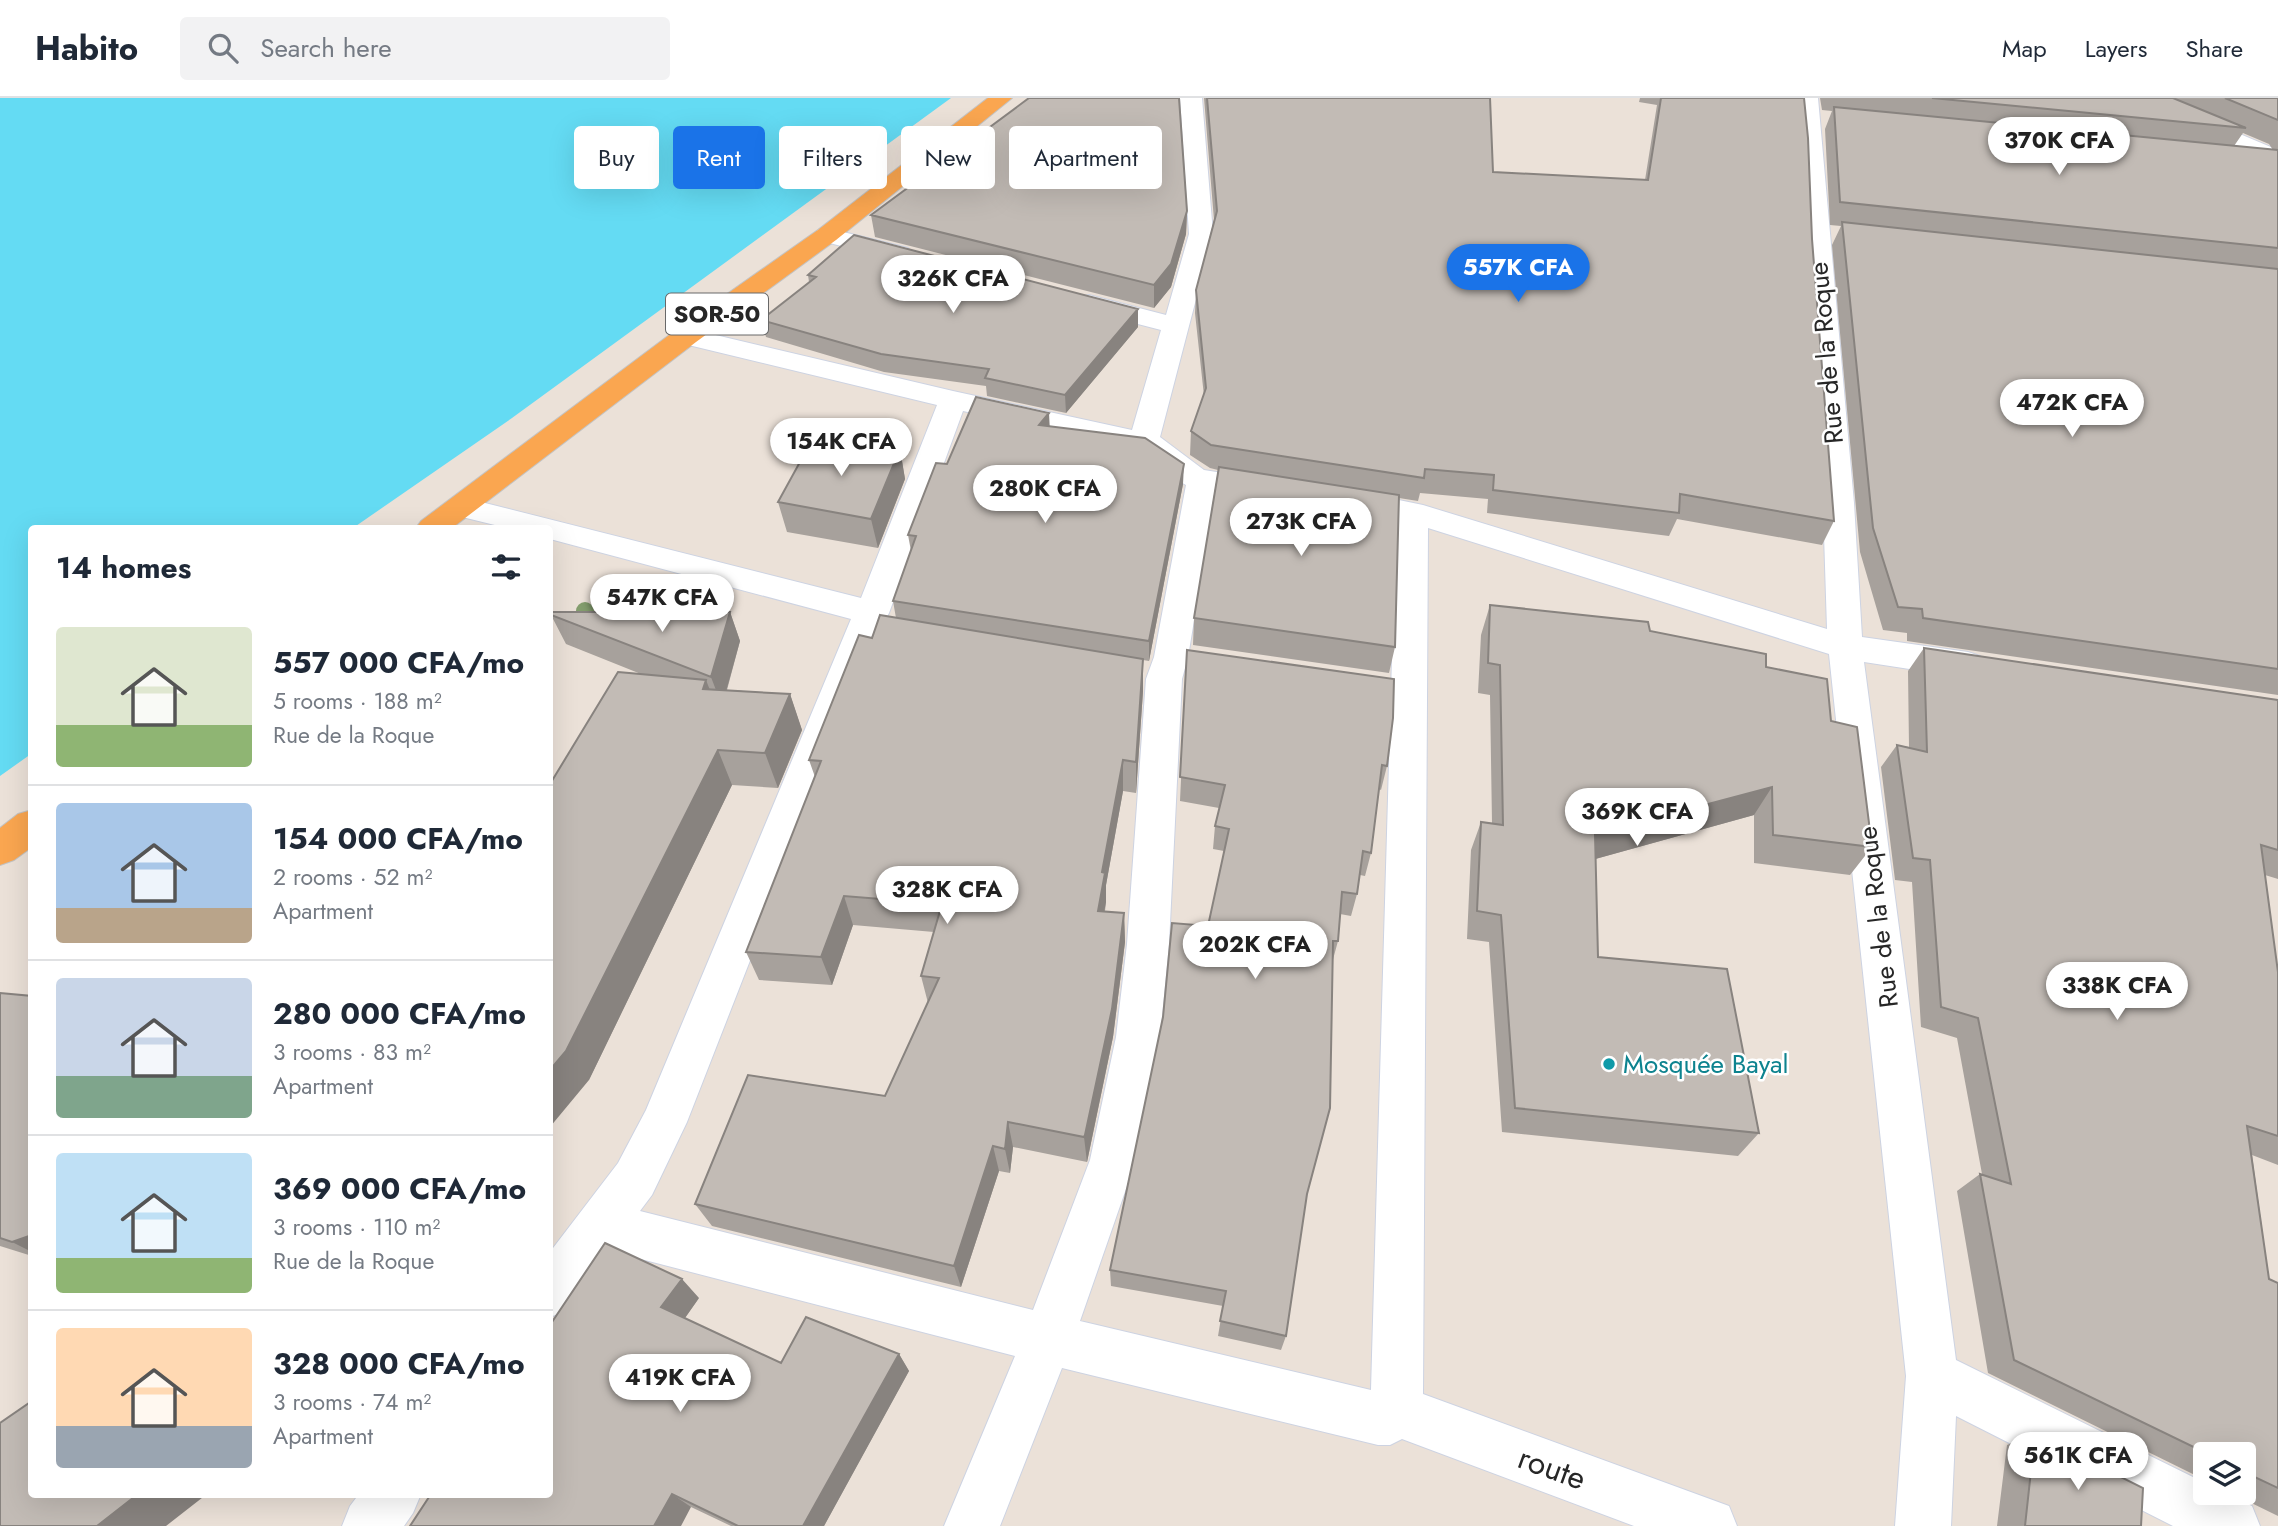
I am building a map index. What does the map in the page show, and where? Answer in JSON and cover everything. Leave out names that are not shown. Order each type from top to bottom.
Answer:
[{"type":"highway","name":"SOR-50","points":[[436,525],[686,336],[827,235],[1001,98]]},
{"type":"highway","points":[[0,849],[28,828]]},
{"type":"street","points":[[1144,441],[1200,234],[1191,98]]},
{"type":"street","points":[[2136,98],[2278,158]]},
{"type":"street","name":"Rue de la Roque","points":[[1818,113],[1829,235],[1845,647],[1933,1376],[1923,1526]]},
{"type":"street","points":[[2223,159],[2278,164]]},
{"type":"street","points":[[827,235],[921,259]]},
{"type":"street","points":[[1068,297],[1175,325]]},
{"type":"street","points":[[686,336],[953,400],[1144,441],[1160,448],[1183,472],[1202,479],[1294,494]]},
{"type":"street","points":[[553,1288],[635,1180],[664,1122],[874,625],[953,400]]},
{"type":"street","points":[[972,1526],[1048,1339],[1113,1160],[1138,1037],[1148,944],[1168,668],[1202,479]]},
{"type":"street","points":[[1359,504],[1412,512],[1845,647],[1994,669]]},
{"type":"street","points":[[461,507],[532,525]]},
{"type":"street","points":[[601,1224],[1048,1339],[1378,1418],[1390,1418],[1394,1410],[1396,689],[1412,512]]},
{"type":"street","points":[[553,530],[874,625]]},
{"type":"street","points":[[1933,1376],[2232,1526]]},
{"type":"street","name":"route","points":[[1394,1410],[1709,1526]]},
{"type":"street","points":[[370,1526],[391,1498]]},
{"type":"water","points":[[0,98],[951,98],[913,126],[901,126],[901,134],[887,145],[887,126],[779,126],[779,189],[826,189],[512,418],[357,525],[28,525],[28,756],[0,776]]},
{"type":"building","points":[[1029,98],[1179,98],[1187,211],[1171,264],[1154,285],[871,215],[906,189],[995,189],[995,126],[991,126]]},
{"type":"building","points":[[1207,98],[1490,98],[1493,172],[1648,180],[1661,98],[1804,98],[1834,521],[1680,494],[1679,513],[1493,490],[1494,475],[1425,469],[1424,478],[1211,445],[1191,431],[1206,388],[1196,290],[1217,211]]},
{"type":"building","points":[[1932,98],[2173,98],[2246,128]]},
{"type":"building","points":[[2225,98],[2278,98],[2278,120]]},
{"type":"building","points":[[1834,107],[2278,150],[2278,248],[1840,202]]},
{"type":"building","points":[[1842,222],[2278,269],[2278,669],[1923,618],[1922,609],[1898,607],[1873,528]]},
{"type":"building","points":[[854,235],[1138,309],[1065,395],[985,378],[989,369],[881,354],[761,320],[816,277],[808,275]]},
{"type":"building","points":[[976,397],[1049,413],[1039,425],[1145,438],[1184,464],[1149,641],[893,601],[916,536],[908,535],[936,463],[947,464]]},
{"type":"building","points":[[812,440],[900,449],[871,519],[778,502]]},
{"type":"building","points":[[1219,467],[1399,495],[1395,647],[1194,618]]},
{"type":"building","points":[[1490,605],[1648,622],[1650,631],[1766,654],[1766,667],[1827,679],[1831,721],[1857,727],[1872,847],[1773,835],[1772,787],[1595,834],[1598,957],[1727,969],[1759,1133],[1515,1108],[1501,915],[1477,911],[1481,822],[1503,825],[1500,665],[1488,663]]},
{"type":"building","points":[[553,612],[730,612],[711,677],[553,616]]},
{"type":"building","points":[[880,615],[1143,659],[1136,762],[1123,760],[1102,872],[1105,873],[1098,911],[1124,913],[1112,1009],[1085,1135],[1084,1137],[1008,1122],[1005,1149],[993,1146],[954,1266],[695,1204],[748,1075],[885,1096],[939,978],[921,976],[942,904],[844,896],[821,957],[746,952],[821,761],[809,760],[859,635],[872,638]]},
{"type":"building","points":[[1924,648],[2278,700],[2278,850],[2261,845],[2278,972],[2278,1136],[2247,1126],[2269,1279],[2278,1283],[2278,1488],[2256,1478],[2256,1442],[2193,1442],[2193,1447],[2014,1360],[1980,1174],[2011,1184],[1978,1018],[1941,1007],[1930,860],[1913,858],[1897,745],[1927,752]]},
{"type":"building","points":[[1187,650],[1394,679],[1393,718],[1387,766],[1382,765],[1371,853],[1363,851],[1357,894],[1342,892],[1338,941],[1333,941],[1330,1108],[1307,1194],[1286,1336],[1220,1321],[1226,1291],[1110,1270],[1163,1017],[1172,923],[1208,926],[1229,829],[1215,826],[1225,785],[1180,777]]},
{"type":"building","points":[[618,672],[706,680],[703,689],[790,694],[765,753],[718,750],[566,1051],[553,1066],[553,779]]},
{"type":"building","points":[[0,993],[28,996],[28,1236],[12,1242],[0,1238]]},
{"type":"building","points":[[605,1243],[682,1279],[661,1307],[781,1363],[806,1317],[899,1354],[803,1526],[738,1526],[672,1494],[654,1526],[410,1526],[428,1498],[553,1498],[553,1321]]},
{"type":"building","points":[[28,1404],[28,1498],[133,1498],[97,1526],[0,1526],[0,1423]]},
{"type":"building","points":[[2035,1434],[2143,1488],[2141,1526],[2025,1526]]},
{"type":"place","name":"Mosquée Bayal","points":[[1609,1064]]}]
